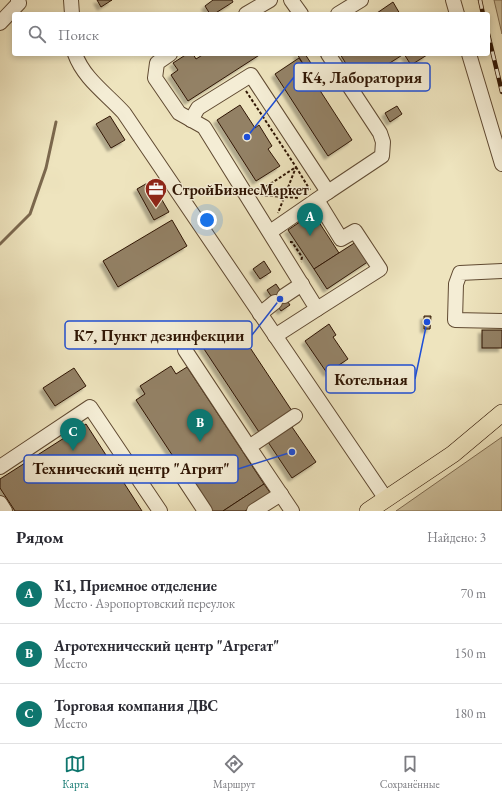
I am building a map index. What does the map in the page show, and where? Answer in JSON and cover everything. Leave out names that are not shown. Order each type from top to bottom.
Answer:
[{"type":"main road","points":[[368,511],[453,454],[502,414]]},
{"type":"street","points":[[0,23],[19,3],[18,0]]},
{"type":"street","points":[[72,0],[72,12]]},
{"type":"street","points":[[249,12],[270,0]]},
{"type":"street","points":[[291,0],[300,12]]},
{"type":"street","points":[[341,12],[361,0]]},
{"type":"street","points":[[453,0],[456,12]]},
{"type":"street","points":[[76,56],[79,65],[90,79],[107,94],[124,113],[386,499]]},
{"type":"street","points":[[167,56],[157,63],[156,78],[179,113],[204,127],[317,309]]},
{"type":"street","points":[[270,232],[382,156],[383,142],[380,133],[329,56]]},
{"type":"street","points":[[470,56],[502,164]]},
{"type":"street","points":[[191,120],[198,108],[251,75],[301,164],[322,196],[342,239],[355,231],[380,269],[275,336]]},
{"type":"street","points":[[502,271],[460,273],[456,284],[455,320],[502,321]]},
{"type":"street","points":[[260,314],[302,284]]},
{"type":"street","points":[[185,350],[292,511]]},
{"type":"street","points":[[0,467],[90,406],[160,511]]},
{"type":"street","points":[[250,447],[295,416]]},
{"type":"street","points":[[180,473],[205,511]]},
{"type":"street","points":[[254,511],[281,494]]},
{"type":"street","points":[[0,503],[5,511]]},
{"type":"path","points":[[240,82],[301,164],[322,196]]},
{"type":"path","points":[[301,164],[255,194],[284,197],[322,196]]},
{"type":"path","points":[[270,232],[284,197],[301,164]]},
{"type":"shaded area","points":[[494,0],[502,0],[502,34]]},
{"type":"shaded area","points":[[502,437],[502,511],[396,511]]},
{"type":"building","points":[[97,0],[112,0],[101,7]]},
{"type":"building","points":[[213,0],[232,0],[233,2],[217,12],[209,12],[205,6]]},
{"type":"building","points":[[393,2],[399,12],[378,12]]},
{"type":"building","points":[[184,56],[194,56],[196,59],[201,56],[258,56],[188,101],[171,75],[178,70],[173,63]]},
{"type":"building","points":[[298,56],[306,56],[318,74],[312,78]]},
{"type":"building","points":[[341,56],[401,56],[358,83]]},
{"type":"building","points":[[405,56],[425,56],[411,65]]},
{"type":"building","points":[[299,58],[352,140],[328,156],[275,74]]},
{"type":"building","points":[[240,105],[255,128],[259,125],[272,146],[268,149],[280,166],[256,181],[217,120]]},
{"type":"building","points":[[397,106],[402,114],[390,122],[385,113]]},
{"type":"building","points":[[110,116],[125,140],[111,148],[96,124]]},
{"type":"building","points":[[151,181],[169,212],[154,220],[137,189]]},
{"type":"building","points":[[313,213],[339,253],[314,269],[288,230]]},
{"type":"building","points":[[172,220],[187,246],[118,287],[103,261]]},
{"type":"building","points":[[359,240],[372,259],[327,289],[314,269]]},
{"type":"building","points":[[264,261],[271,272],[260,279],[253,269]]},
{"type":"building","points":[[276,284],[290,305],[281,311],[267,290]]},
{"type":"building","points":[[424,316],[431,316],[430,329],[424,329]]},
{"type":"building","points":[[329,324],[336,335],[333,337],[348,359],[327,373],[305,341]]},
{"type":"building","points":[[235,325],[294,414],[261,435],[202,346]]},
{"type":"building","points":[[482,330],[502,330],[502,348],[482,348]]},
{"type":"building","points":[[171,366],[176,374],[187,367],[264,484],[223,511],[209,511],[136,400],[145,394],[140,386]]},
{"type":"building","points":[[74,368],[86,386],[55,406],[43,388]]},
{"type":"building","points":[[86,424],[142,511],[15,511],[0,488],[0,479]]},
{"type":"building","points":[[292,427],[316,462],[292,478],[268,442]]},
{"type":"building","points":[[264,484],[271,494],[245,511],[223,511]]},
{"type":"waterway","points":[[0,244],[30,214],[46,168],[56,122]]},
{"type":"railway","points":[[480,0],[483,12]]},
{"type":"railway","points":[[490,42],[502,92]]},
{"type":"place","name":"К4, Лаборатория","points":[[247,137]]},
{"type":"place","name":"СтройБизнесМаркет","points":[[156,208]]},
{"type":"place","name":"К1, Приемное отделение","points":[[310,236]]},
{"type":"place","name":"К7, Пункт дезинфекции","points":[[280,299]]},
{"type":"place","name":"Котельная","points":[[427,322]]},
{"type":"place","name":"Агротехнический центр \"Агрегат\"","points":[[200,442]]},
{"type":"place","name":"Торговая компания ДВС","points":[[73,451]]},
{"type":"place","name":"Технический центр \"Агрит\"","points":[[292,452]]}]
